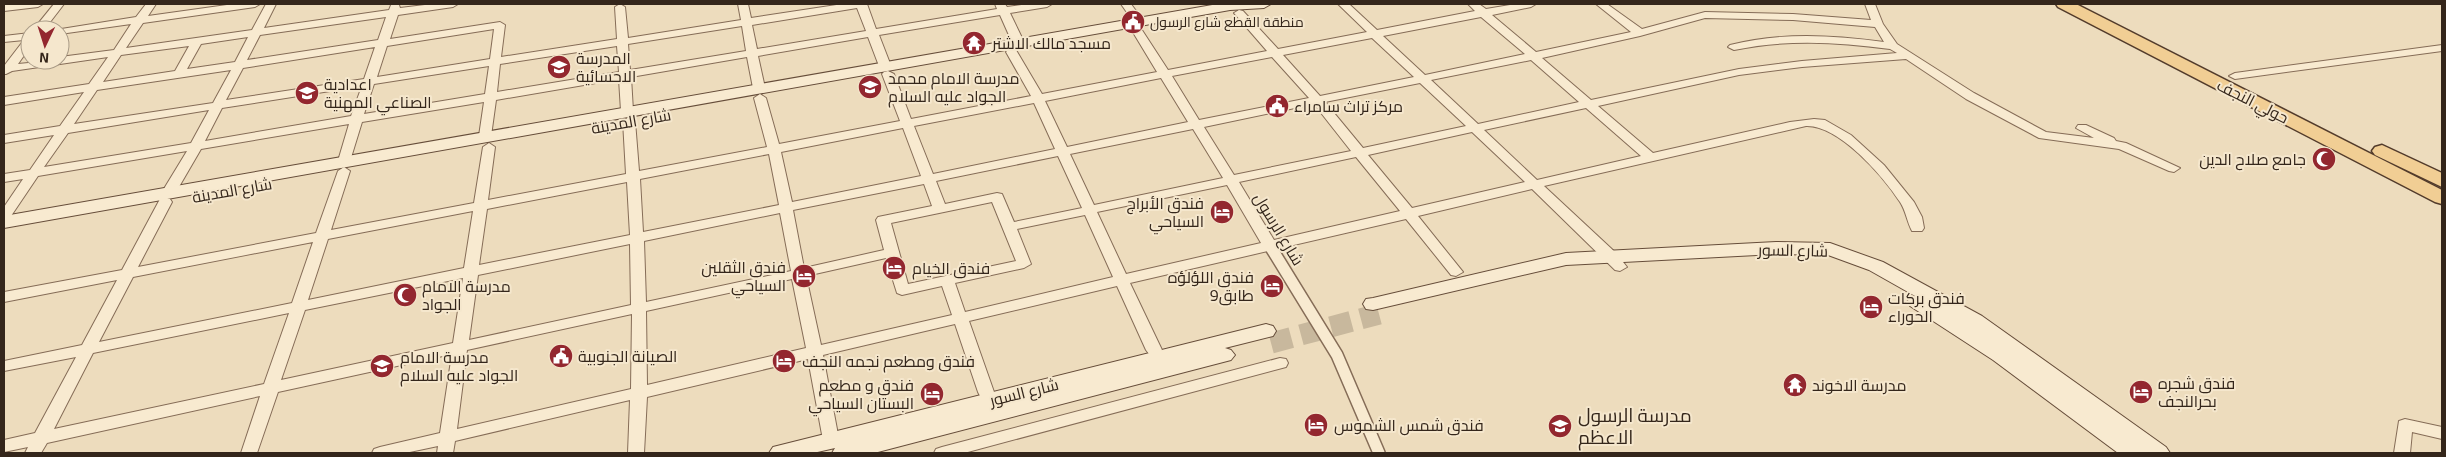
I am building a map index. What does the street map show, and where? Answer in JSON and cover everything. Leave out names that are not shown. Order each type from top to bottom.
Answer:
[{"type":"main road","name":"حولي النجف","points":[[2064,4],[2442,198]]},
{"type":"main road","points":[[2091,4],[2442,181]]},
{"type":"main road","name":"شارع المدينة","points":[[4,229],[167,197],[1249,7]]},
{"type":"main road","name":"شارع المدينة","points":[[4,222],[167,197]]},
{"type":"main road","name":"شارع السور","points":[[1376,309],[1615,262],[1776,248],[1816,248],[1843,252],[1876,266],[1975,321],[2158,453]]},
{"type":"main road","name":"شارع السور","points":[[1615,262],[1805,260],[1831,262],[1851,268],[1895,290],[1951,323],[2073,408],[2132,453]]},
{"type":"main road","name":"شارع السور","points":[[781,453],[837,447],[1272,346]]},
{"type":"street","points":[[4,8],[38,4]]},
{"type":"street","points":[[46,20],[59,4]]},
{"type":"street","points":[[4,216],[151,4]]},
{"type":"street","points":[[70,30],[255,4]]},
{"type":"street","points":[[33,453],[271,4]]},
{"type":"street","points":[[5,70],[256,32],[395,8],[453,4]]},
{"type":"street","points":[[743,4],[760,93],[776,150],[788,207],[798,273],[837,447]]},
{"type":"street","points":[[4,139],[862,4],[940,209]]},
{"type":"street","points":[[4,178],[872,33],[1002,7],[1047,4]]},
{"type":"street","name":"شارع الرسول","points":[[1126,4],[1166,74],[1337,355],[1379,453]]},
{"type":"street","points":[[1343,4],[1536,184],[1615,262]]},
{"type":"street","points":[[1472,4],[1651,158]]},
{"type":"street","points":[[4,297],[1532,4]]},
{"type":"street","points":[[1601,4],[1640,33]]},
{"type":"street","points":[[1870,4],[1878,24],[1893,46],[1970,96],[2043,135],[2122,146]]},
{"type":"street","points":[[620,7],[634,176],[640,393],[636,453]]},
{"type":"street","points":[[1002,7],[1015,47],[1088,210],[1154,350]]},
{"type":"street","points":[[1249,7],[1274,54],[1317,100],[1456,272]]},
{"type":"street","points":[[249,453],[322,236],[356,120],[395,8]]},
{"type":"street","points":[[4,366],[1423,79],[1640,33],[1705,15],[1794,17],[1878,24]]},
{"type":"street","points":[[4,101],[500,25],[481,207],[445,453]]},
{"type":"street","points":[[4,39],[20,37]]},
{"type":"street","points":[[1734,47],[1777,38],[1848,41],[1893,46]]},
{"type":"street","points":[[179,74],[197,41]]},
{"type":"street","points":[[2235,76],[2442,48]]},
{"type":"street","points":[[5,70],[20,52]]},
{"type":"street","points":[[1009,227],[1740,72],[1802,64],[1906,56]]},
{"type":"street","points":[[380,453],[1760,132],[1812,122],[1830,126],[1876,163],[1914,214],[1917,228]]},
{"type":"street","points":[[2082,128],[2174,168]]},
{"type":"street","points":[[997,197],[1009,227],[1024,264],[902,290],[883,220],[997,197]]},
{"type":"street","points":[[4,446],[892,253]]},
{"type":"street","points":[[947,280],[986,392]]},
{"type":"street","points":[[942,453],[1272,346]]},
{"type":"street","points":[[2402,453],[2405,425],[2442,433]]},
{"type":"tunnel","points":[[1271,343],[1379,314]]},
{"type":"place","name":"منطقة القطع شارع الرسول","points":[[1133,22]]},
{"type":"place","name":"مسجد مالك الاشتر","points":[[974,43]]},
{"type":"place","name":"المدرسة الاحسائية","points":[[559,67]]},
{"type":"place","name":"مدرسة الامام محمد الجواد عليه السلام","points":[[870,87]]},
{"type":"place","name":"اعدادية الصناعي المهنية","points":[[307,93]]},
{"type":"place","name":"مركز تراث سامراء","points":[[1277,106]]},
{"type":"place","name":"جامع صلاح الدين","points":[[2324,159]]},
{"type":"place","name":"فندق الأبراج السياحي","points":[[1222,212]]},
{"type":"place","name":"فندق الخيام","points":[[894,268]]},
{"type":"place","name":"فندق الثقلين السياحي","points":[[804,276]]},
{"type":"place","name":"فندق اللؤلؤه 9طابق","points":[[1272,286]]},
{"type":"place","name":"مدرسة الامام الجواد","points":[[405,295]]},
{"type":"place","name":"فندق بركات الحوراء","points":[[1871,307]]},
{"type":"place","name":"الصيانة الجنوبية","points":[[561,356]]},
{"type":"place","name":"فندق ومطعم نجمه النجف","points":[[784,361]]},
{"type":"place","name":"مدرسة الامام الجواد عليه السلام","points":[[382,366]]},
{"type":"place","name":"مدرسة الاخوند","points":[[1795,385]]},
{"type":"place","name":"فندق شجره بحرالنجف","points":[[2141,392]]},
{"type":"place","name":"فندق و مطعم البستان السياحي","points":[[932,394]]},
{"type":"place","name":"فندق شمس الشموس","points":[[1316,425]]},
{"type":"place","name":"مدرسة الرسول الاعظم","points":[[1560,426]]}]
